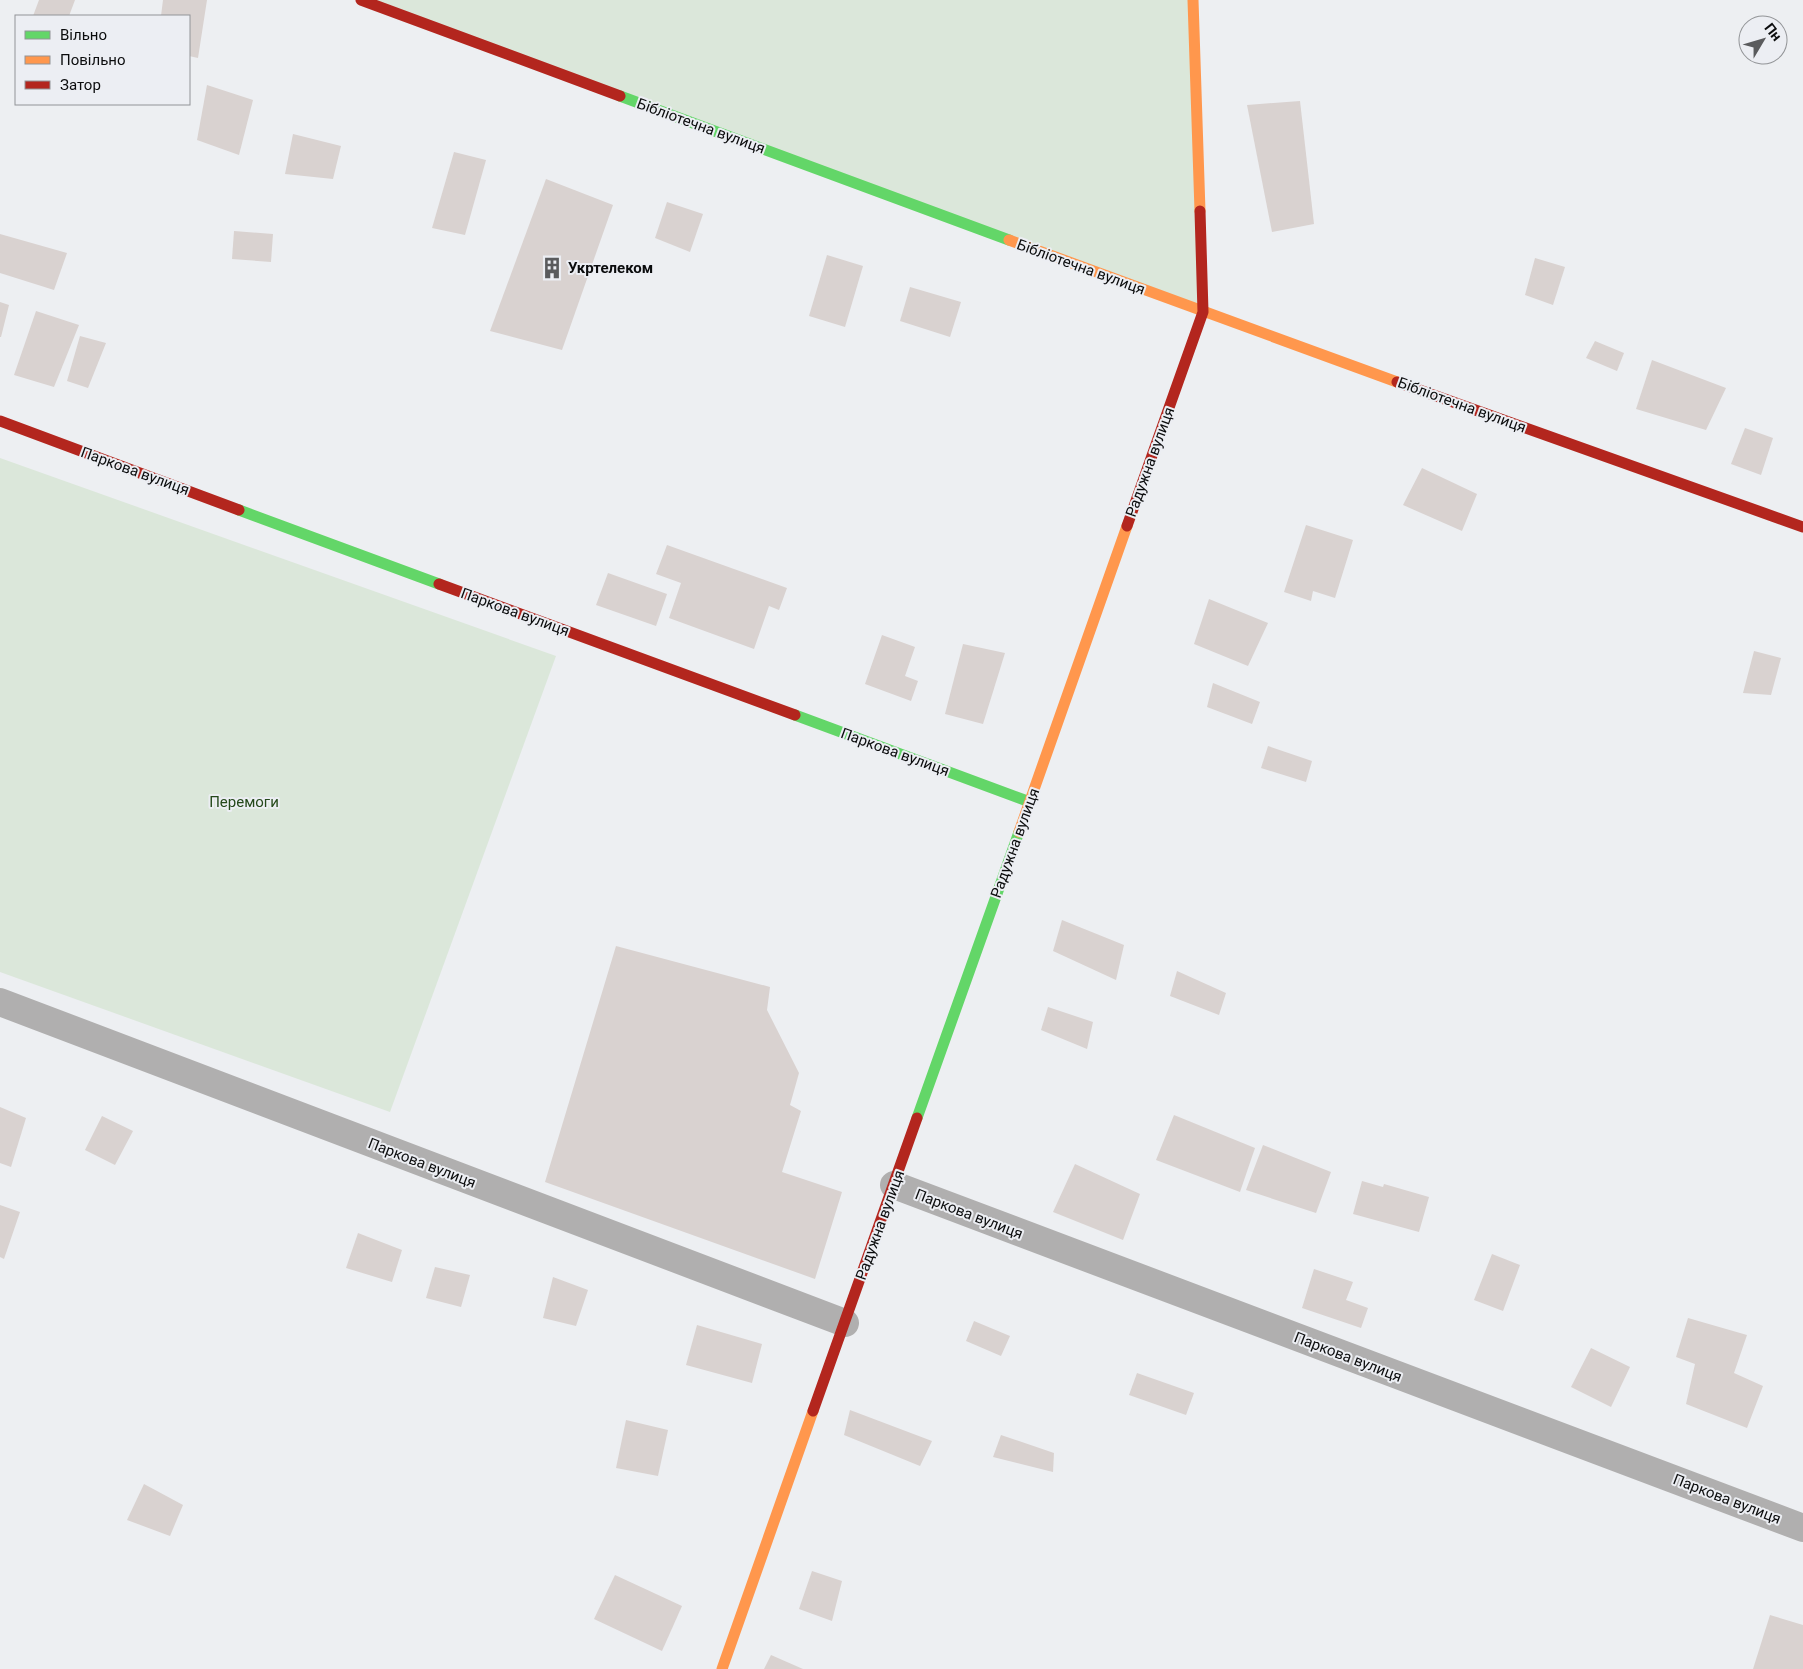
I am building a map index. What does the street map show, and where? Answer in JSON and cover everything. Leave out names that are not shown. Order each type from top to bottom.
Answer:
[{"type":"street","name":"Бібліотечна вулиця","points":[[361,0],[1203,312],[1803,527]]},
{"type":"street","name":"Радужна вулиця","points":[[722,1669],[1203,312],[1193,0]]},
{"type":"street","name":"Паркова вулиця","points":[[0,421],[1030,802]]},
{"type":"street","name":"Паркова вулиця","points":[[0,1002],[845,1323]]},
{"type":"street","name":"Паркова вулиця","points":[[894,1185],[1803,1528]]},
{"type":"green space","points":[[361,0],[1193,0],[1203,312]]},
{"type":"green space","name":"Перемоги","points":[[0,458],[556,656],[390,1112],[0,972]]},
{"type":"building","points":[[39,0],[75,0],[69,15],[33,15]]},
{"type":"building","points":[[163,0],[207,0],[198,58],[190,56],[190,15],[161,15]]},
{"type":"building","points":[[207,85],[253,100],[239,155],[197,140]]},
{"type":"building","points":[[1300,101],[1314,224],[1272,232],[1247,105]]},
{"type":"building","points":[[293,134],[341,146],[333,179],[285,174]]},
{"type":"building","points":[[454,152],[486,160],[465,235],[432,228]]},
{"type":"building","name":"Укртелеком","points":[[546,179],[613,205],[562,350],[490,331]]},
{"type":"building","points":[[667,202],[703,214],[690,252],[655,238]]},
{"type":"building","points":[[234,231],[273,234],[271,262],[232,259]]},
{"type":"building","points":[[0,234],[67,253],[54,290],[0,273]]},
{"type":"building","points":[[827,255],[863,266],[845,327],[809,316]]},
{"type":"building","points":[[1535,258],[1565,267],[1553,305],[1525,295]]},
{"type":"building","points":[[910,287],[961,302],[950,337],[900,321]]},
{"type":"building","points":[[0,302],[9,305],[1,337],[0,337]]},
{"type":"building","points":[[36,311],[79,325],[54,387],[14,375]]},
{"type":"building","points":[[80,336],[106,343],[88,388],[67,381]]},
{"type":"building","points":[[1595,341],[1624,353],[1617,371],[1586,358]]},
{"type":"building","points":[[1652,360],[1726,388],[1706,430],[1636,409]]},
{"type":"building","points":[[1745,428],[1773,438],[1761,475],[1731,464]]},
{"type":"building","points":[[1422,468],[1477,494],[1462,531],[1403,505]]},
{"type":"building","points":[[1306,525],[1353,540],[1335,598],[1313,591],[1311,601],[1284,592]]},
{"type":"building","points":[[667,545],[787,588],[779,610],[769,606],[754,649],[669,618],[681,583],[656,574]]},
{"type":"building","points":[[608,573],[667,594],[656,626],[596,605]]},
{"type":"building","points":[[1209,599],[1268,623],[1248,666],[1194,644]]},
{"type":"building","points":[[882,635],[915,647],[905,676],[918,681],[911,701],[865,684]]},
{"type":"building","points":[[963,644],[1005,653],[983,724],[945,714]]},
{"type":"building","points":[[1754,651],[1781,658],[1771,695],[1743,693]]},
{"type":"building","points":[[1213,683],[1260,702],[1252,724],[1207,707]]},
{"type":"building","points":[[1268,746],[1312,761],[1306,782],[1261,768]]},
{"type":"building","points":[[1062,920],[1124,945],[1116,980],[1053,951]]},
{"type":"building","points":[[616,946],[770,987],[767,1010],[799,1073],[790,1105],[801,1111],[782,1172],[842,1192],[815,1279],[545,1182]]},
{"type":"building","points":[[1177,971],[1226,993],[1219,1015],[1170,996]]},
{"type":"building","points":[[1048,1007],[1093,1022],[1087,1049],[1041,1030]]},
{"type":"building","points":[[0,1107],[26,1118],[11,1167],[0,1163]]},
{"type":"building","points":[[1174,1115],[1255,1148],[1240,1192],[1156,1160]]},
{"type":"building","points":[[102,1116],[133,1131],[115,1165],[85,1150]]},
{"type":"building","points":[[1263,1145],[1331,1172],[1316,1213],[1246,1190]]},
{"type":"building","points":[[1075,1164],[1140,1194],[1123,1240],[1053,1212]]},
{"type":"building","points":[[1362,1181],[1383,1187],[1384,1184],[1429,1197],[1419,1232],[1353,1214]]},
{"type":"building","points":[[0,1205],[20,1212],[4,1259],[0,1257]]},
{"type":"building","points":[[358,1233],[402,1250],[392,1282],[346,1268]]},
{"type":"building","points":[[1492,1254],[1520,1265],[1503,1311],[1474,1300]]},
{"type":"building","points":[[435,1267],[470,1275],[461,1307],[426,1298]]},
{"type":"building","points":[[1314,1269],[1353,1282],[1346,1300],[1368,1308],[1361,1328],[1302,1308]]},
{"type":"building","points":[[553,1277],[588,1290],[576,1326],[543,1318]]},
{"type":"building","points":[[1688,1318],[1747,1335],[1734,1373],[1763,1386],[1747,1428],[1686,1404],[1695,1364],[1676,1357]]},
{"type":"building","points":[[974,1321],[1010,1336],[1001,1356],[966,1341]]},
{"type":"building","points":[[697,1325],[762,1344],[752,1383],[686,1365]]},
{"type":"building","points":[[1591,1348],[1630,1367],[1611,1407],[1571,1387]]},
{"type":"building","points":[[1137,1373],[1194,1393],[1186,1415],[1129,1395]]},
{"type":"building","points":[[850,1410],[932,1441],[920,1466],[844,1435]]},
{"type":"building","points":[[626,1420],[668,1430],[658,1476],[616,1468]]},
{"type":"building","points":[[1001,1435],[1054,1453],[1053,1472],[993,1457]]},
{"type":"building","points":[[144,1484],[183,1505],[170,1536],[127,1520]]},
{"type":"building","points":[[812,1571],[842,1581],[832,1621],[799,1609]]},
{"type":"building","points":[[615,1575],[682,1606],[662,1651],[594,1619]]},
{"type":"building","points":[[1770,1615],[1803,1625],[1803,1669],[1753,1669]]},
{"type":"building","points":[[771,1655],[803,1669],[764,1669]]},
{"type":"traffic: fast","points":[[620,96],[1009,240]]},
{"type":"traffic: fast","points":[[239,510],[439,584]]},
{"type":"traffic: fast","points":[[795,715],[1030,802]]},
{"type":"traffic: fast","points":[[917,1118],[1019,832]]},
{"type":"traffic: slow","points":[[1193,0],[1200,211]]},
{"type":"traffic: slow","points":[[1009,240],[1397,382]]},
{"type":"traffic: slow","points":[[1019,832],[1127,526]]},
{"type":"traffic: slow","points":[[722,1669],[813,1411]]},
{"type":"traffic: jam","points":[[361,0],[620,96]]},
{"type":"traffic: jam","points":[[1127,526],[1203,312],[1200,211]]},
{"type":"traffic: jam","points":[[1397,382],[1803,527]]},
{"type":"traffic: jam","points":[[0,421],[239,510]]},
{"type":"traffic: jam","points":[[439,584],[795,715]]},
{"type":"traffic: jam","points":[[813,1411],[917,1118]]},
{"type":"place","name":"Укртелеком","points":[[552,268]]}]
